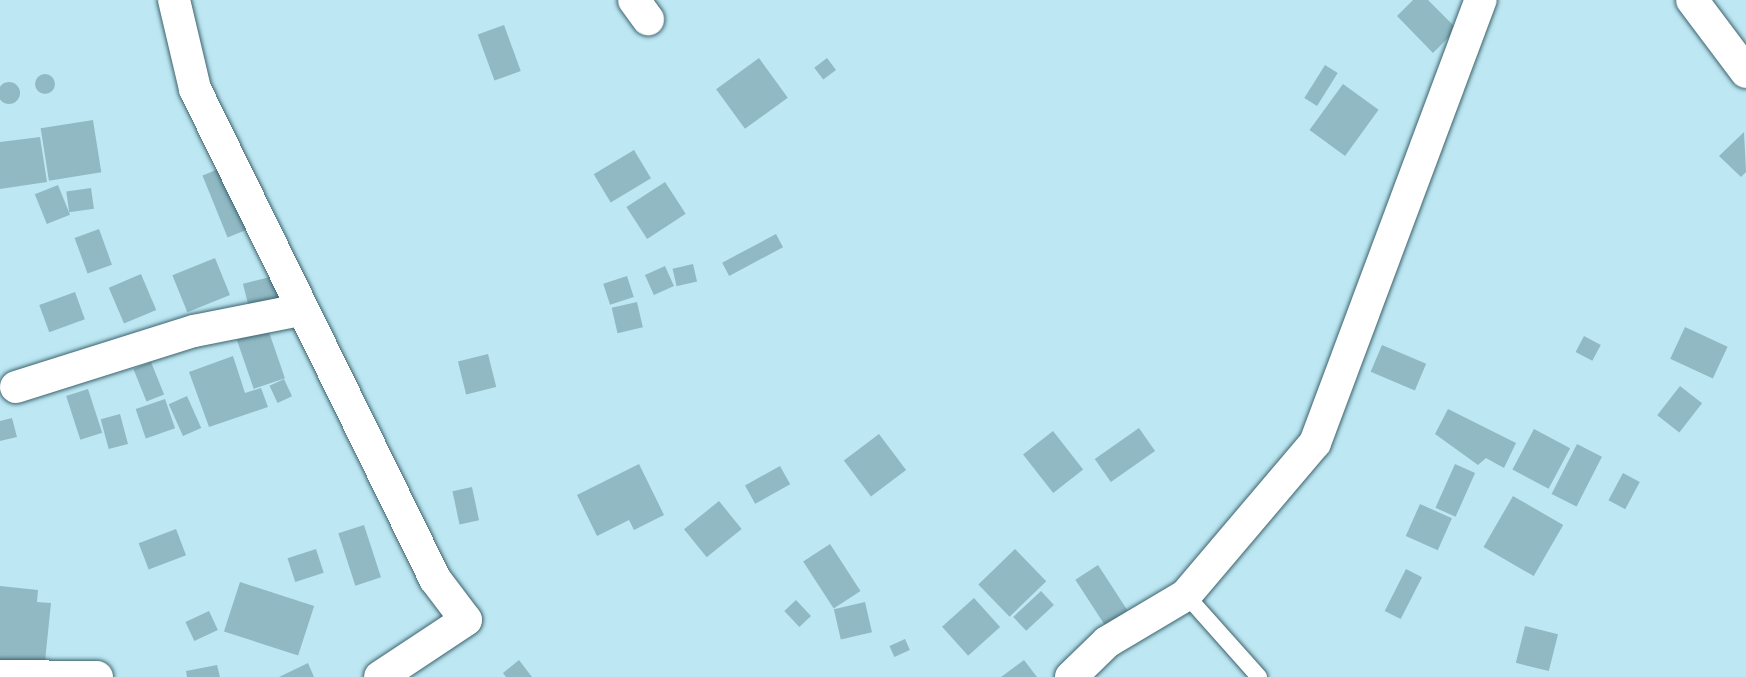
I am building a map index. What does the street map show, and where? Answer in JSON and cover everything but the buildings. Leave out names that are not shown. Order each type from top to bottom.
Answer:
[{"type":"street","points":[[174,0],[195,89],[300,310],[435,579],[466,620],[380,677]]},
{"type":"street","points":[[1071,677],[1107,642],[1186,595],[1315,443],[1481,0]]},
{"type":"street","points":[[1692,0],[1746,72]]},
{"type":"street","points":[[16,387],[194,331],[300,310]]},
{"type":"street","points":[[0,676],[97,677]]},
{"type":"lane","points":[[1186,595],[1259,677]]}]
